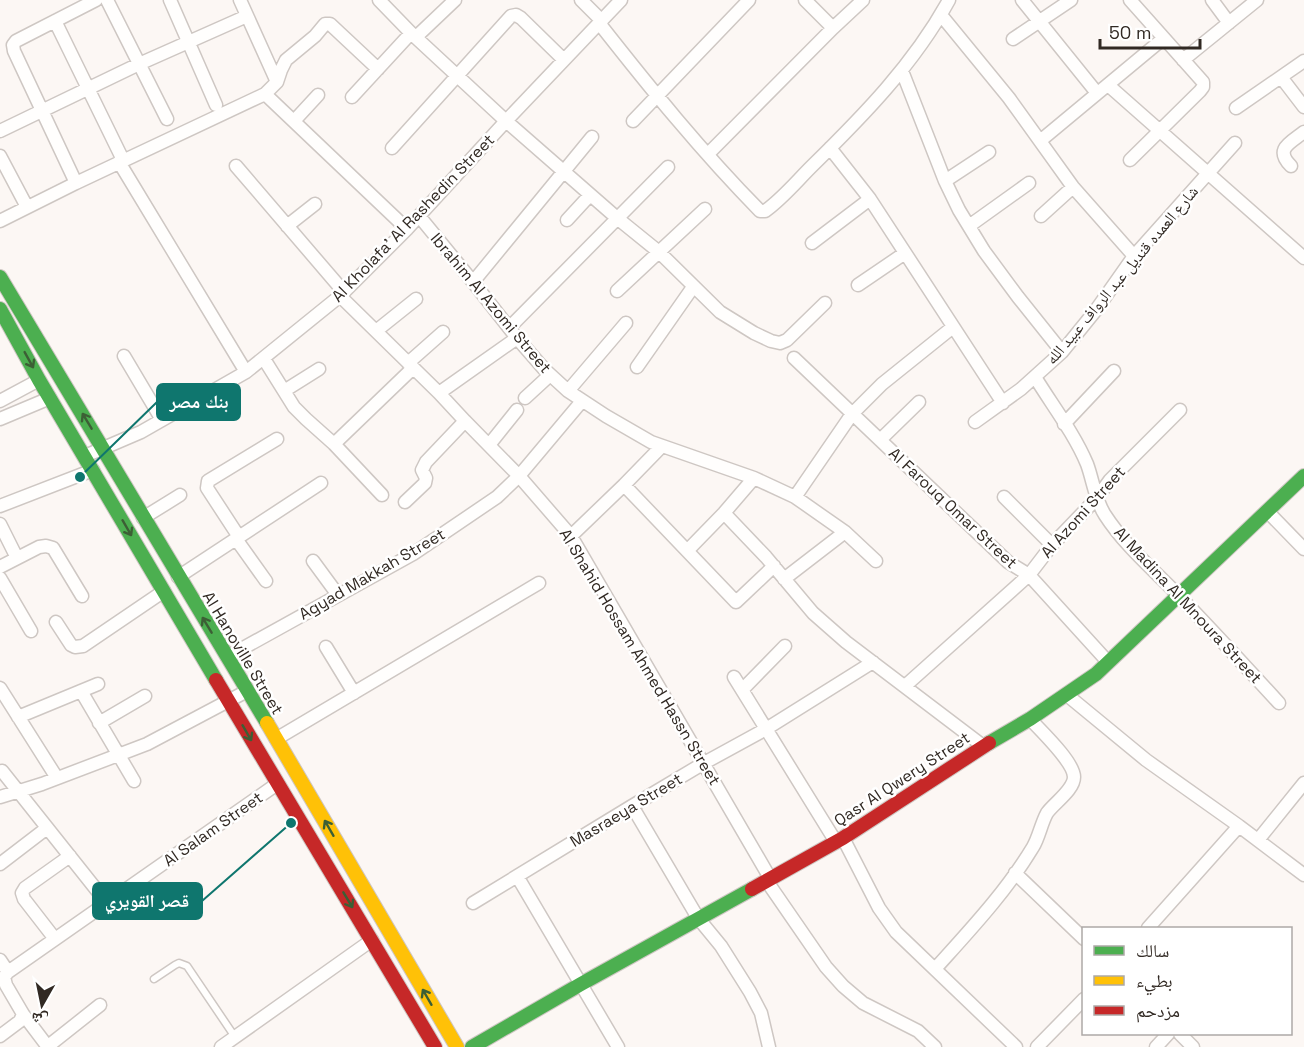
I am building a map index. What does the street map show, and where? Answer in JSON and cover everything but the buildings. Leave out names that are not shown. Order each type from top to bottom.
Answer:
[{"type":"street","points":[[76,183],[13,45],[16,41],[96,0]]},
{"type":"street","points":[[107,0],[167,119]]},
{"type":"street","points":[[170,0],[216,105]]},
{"type":"street","points":[[240,0],[277,82]]},
{"type":"street","points":[[379,0],[506,121],[659,252],[720,312],[754,333],[780,343],[787,340],[825,303]]},
{"type":"street","points":[[352,97],[414,35],[455,0]]},
{"type":"street","points":[[581,0],[657,96],[736,186],[760,211],[765,212],[879,99],[926,39],[949,0]]},
{"type":"street","name":"Al Kholafa' Al Rashedin Street","points":[[84,456],[141,432],[246,372],[342,294],[407,229],[621,0]]},
{"type":"street","points":[[805,0],[833,28]]},
{"type":"street","points":[[708,154],[863,0]]},
{"type":"street","points":[[1022,0],[1102,89],[1160,131],[1304,258]]},
{"type":"street","points":[[1014,39],[1071,0]]},
{"type":"street","points":[[1130,0],[1203,82],[1203,87],[1130,160]]},
{"type":"street","points":[[1212,0],[1229,23]]},
{"type":"street","points":[[1183,60],[1257,0]]},
{"type":"street","points":[[633,121],[744,2]]},
{"type":"street","points":[[392,148],[511,16],[516,15],[521,18],[564,60]]},
{"type":"street","points":[[941,15],[1009,98],[1073,187],[1134,256]]},
{"type":"street","points":[[0,131],[139,64],[247,16]]},
{"type":"street","points":[[55,21],[121,161],[246,372]]},
{"type":"street","points":[[0,221],[121,161],[265,94],[277,82],[286,60],[327,23],[378,69]]},
{"type":"street","points":[[1040,141],[1164,38]]},
{"type":"street","points":[[1236,108],[1304,61]]},
{"type":"street","points":[[902,71],[945,181],[969,226],[990,260],[1062,352]]},
{"type":"street","points":[[1281,77],[1304,107]]},
{"type":"street","points":[[265,94],[407,229]]},
{"type":"street","points":[[294,121],[318,95]]},
{"type":"street","points":[[1291,166],[1283,155],[1285,148],[1304,132]]},
{"type":"street","points":[[473,282],[592,137]]},
{"type":"street","name":"شارع العمده قنديل عبد الرواف عبيد الله","points":[[975,422],[1004,403],[1062,352],[1096,310],[1134,256],[1235,143]]},
{"type":"street","points":[[831,148],[870,199],[1004,403]]},
{"type":"street","points":[[945,181],[989,152]]},
{"type":"street","points":[[0,156],[27,207]]},
{"type":"street","name":"Al Shahid Hossam Ahmed Hassn Street","points":[[236,166],[375,331],[519,476],[571,536],[704,763],[768,879],[826,967],[863,1003],[918,1031],[935,1047]]},
{"type":"street","points":[[439,393],[513,333],[617,218],[668,167]]},
{"type":"street","points":[[969,226],[1029,183]]},
{"type":"street","points":[[1041,216],[1073,187]]},
{"type":"street","points":[[567,220],[590,195]]},
{"type":"street","points":[[812,243],[870,199]]},
{"type":"street","points":[[287,226],[315,204]]},
{"type":"street","points":[[616,291],[705,209]]},
{"type":"street","name":"Ibrahim Al Azomi Street","points":[[419,216],[513,333],[550,375],[568,391],[615,422],[651,442],[754,478],[795,497],[844,532],[876,561]]},
{"type":"street","points":[[858,285],[905,253]]},
{"type":"street","name":"Al Hanoville Street","points":[[0,277],[457,1047]]},
{"type":"street","points":[[637,367],[693,287]]},
{"type":"street","points":[[375,331],[416,299]]},
{"type":"street","points":[[2,318],[277,784],[372,940],[431,1046]]},
{"type":"street","points":[[568,391],[626,323]]},
{"type":"street","points":[[795,497],[852,414],[882,384],[953,327]]},
{"type":"street","points":[[333,444],[443,332]]},
{"type":"street","points":[[124,356],[162,420]]},
{"type":"street","name":"Al Farouq Omar Street","points":[[794,358],[1008,562],[1018,570],[1029,574],[1108,662]]},
{"type":"street","points":[[264,359],[294,407],[382,495]]},
{"type":"street","points":[[284,391],[319,369]]},
{"type":"street","points":[[1064,424],[1114,371]]},
{"type":"street","points":[[525,398],[550,375]]},
{"type":"street","name":"Al Madina Al Mnoura Street","points":[[1035,378],[1075,440],[1086,463],[1103,513],[1131,548],[1279,703]]},
{"type":"street","points":[[0,401],[39,380]]},
{"type":"street","points":[[0,419],[50,398]]},
{"type":"street","name":"Agyad Makkah Street","points":[[226,657],[422,547],[497,497],[519,476],[582,401]]},
{"type":"street","points":[[880,440],[919,402]]},
{"type":"street","points":[[489,445],[517,410]]},
{"type":"street","name":"Al Azomi Street","points":[[905,686],[1029,574],[1052,545],[1097,498],[1110,480],[1180,410]]},
{"type":"street","points":[[405,502],[425,483],[426,478],[422,470],[426,462],[465,421]]},
{"type":"street","points":[[266,581],[207,488],[207,481],[277,439]]},
{"type":"street","points":[[571,536],[662,446]]},
{"type":"street","points":[[0,506],[93,470]]},
{"type":"street","name":"Qasr Al Qwery Street","points":[[472,1047],[839,840],[983,746],[1067,696],[1096,674],[1304,476]]},
{"type":"street","points":[[687,551],[754,478]]},
{"type":"street","points":[[178,577],[321,483]]},
{"type":"street","points":[[624,485],[736,602],[774,566]]},
{"type":"street","points":[[143,518],[180,495]]},
{"type":"street","points":[[1004,497],[1052,545]]},
{"type":"street","points":[[1267,512],[1304,549]]},
{"type":"street","points":[[724,513],[774,566],[813,613],[846,642],[983,746]]},
{"type":"street","points":[[0,524],[16,558]]},
{"type":"street","points":[[784,579],[844,532]]},
{"type":"street","points":[[0,567],[39,547],[53,548],[82,596]]},
{"type":"street","points":[[313,561],[338,595]]},
{"type":"street","points":[[0,578],[32,631]]},
{"type":"street","points":[[276,739],[539,583]]},
{"type":"street","points":[[56,622],[71,645],[78,648],[164,591]]},
{"type":"street","points":[[742,690],[785,646]]},
{"type":"street","points":[[326,647],[354,693]]},
{"type":"street","name":"Masraeya Street","points":[[473,903],[704,763],[766,729],[873,662]]},
{"type":"street","points":[[734,676],[896,932],[1016,1047]]},
{"type":"street","points":[[18,717],[99,684]]},
{"type":"street","points":[[0,688],[57,778]]},
{"type":"street","points":[[81,691],[134,781]]},
{"type":"street","points":[[0,796],[57,778],[154,741],[247,691]]},
{"type":"street","points":[[99,723],[145,696]]},
{"type":"street","points":[[1067,696],[1146,760],[1304,875]]},
{"type":"street","points":[[935,969],[979,921],[1016,873],[1034,845],[1048,813],[1070,788],[1073,781],[1074,774],[1068,761],[1030,719]]},
{"type":"street","points":[[2,771],[107,903]]},
{"type":"street","points":[[1258,840],[1304,783]]},
{"type":"street","name":"Al Salam Street","points":[[4,976],[277,784]]},
{"type":"street","points":[[632,806],[698,918],[721,946],[750,992],[761,1013],[769,1047]]},
{"type":"street","points":[[1149,927],[1239,826]]},
{"type":"street","points":[[1,862],[48,828]]},
{"type":"street","points":[[55,939],[24,899],[22,893],[25,888],[70,856]]},
{"type":"street","points":[[1016,873],[1082,938]]},
{"type":"street","points":[[517,876],[618,1047]]},
{"type":"street","points":[[221,1047],[372,940]]},
{"type":"street","points":[[0,960],[6,985],[23,1014],[47,1047],[100,1005]]},
{"type":"street","points":[[1037,1047],[1082,1000]]},
{"type":"street","points":[[0,1036],[20,1022],[23,1014]]},
{"type":"street","points":[[1156,1047],[1167,1035]]},
{"type":"street","points":[[1181,1035],[1193,1047]]},
{"type":"lane","points":[[153,979],[175,965],[187,966],[235,1037]]},
{"type":"traffic: fast","points":[[0,277],[267,723]]},
{"type":"traffic: fast","points":[[0,309],[39,380],[216,680]]},
{"type":"traffic: fast","points":[[989,743],[1030,719],[1096,674],[1304,476]]},
{"type":"traffic: fast","points":[[472,1047],[752,889]]},
{"type":"traffic: slow","points":[[267,723],[457,1047]]},
{"type":"traffic: jam","points":[[216,680],[435,1047]]},
{"type":"traffic: jam","points":[[752,889],[843,838],[989,743]]},
{"type":"place","name":"بنك مصر","points":[[80,477]]},
{"type":"place","name":"قصر القويري","points":[[291,823]]}]
